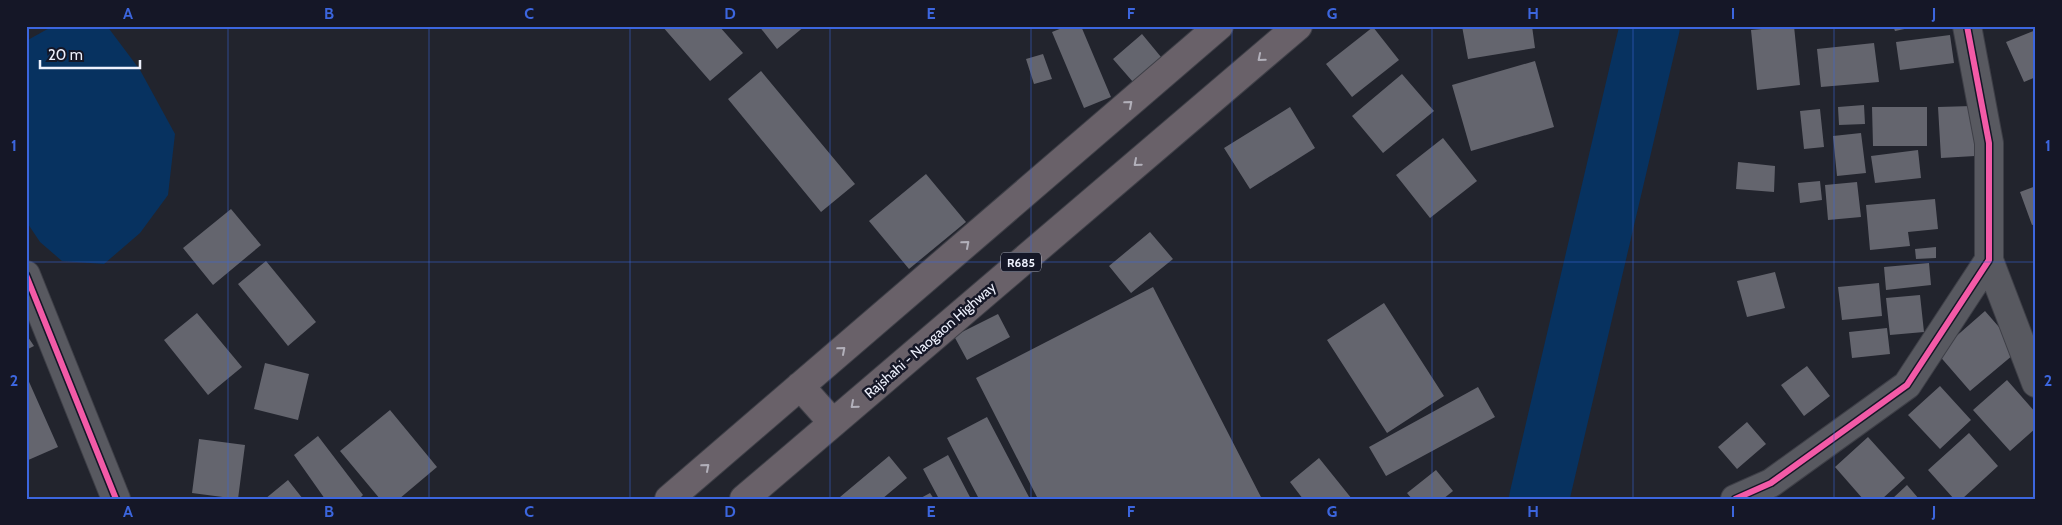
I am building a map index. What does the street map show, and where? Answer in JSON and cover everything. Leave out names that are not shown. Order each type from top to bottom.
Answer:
[{"type":"main road","points":[[669,499],[1219,26]]},
{"type":"main road","name":"Rajshahi - Naogaon Highway","points":[[744,499],[1298,26]]},
{"type":"main road","points":[[800,386],[833,423]]},
{"type":"street","points":[[1967,26],[1989,143],[1990,260],[2036,383]]},
{"type":"street","points":[[1735,499],[1770,483],[1907,385],[1990,260]]},
{"type":"street","points":[[26,275],[116,499]]},
{"type":"water","points":[[53,26],[107,26],[140,70],[175,134],[168,195],[140,233],[104,264],[62,261],[40,242],[26,221],[26,41]]},
{"type":"building","points":[[662,26],[719,26],[743,53],[710,81]]},
{"type":"building","points":[[759,26],[805,26],[777,49]]},
{"type":"building","points":[[1067,26],[1081,26],[1111,97],[1084,108],[1052,32]]},
{"type":"building","points":[[1462,26],[1532,26],[1535,48],[1468,59]]},
{"type":"building","points":[[1794,26],[1800,85],[1757,90],[1751,30]]},
{"type":"building","points":[[1893,26],[1914,26],[1914,27],[1895,31]]},
{"type":"building","points":[[1373,27],[1399,60],[1352,97],[1326,64]]},
{"type":"building","points":[[2036,30],[2036,77],[2024,82],[2006,42]]},
{"type":"building","points":[[1142,34],[1161,57],[1133,82],[1113,59]]},
{"type":"building","points":[[1950,35],[1954,63],[1900,70],[1896,42]]},
{"type":"building","points":[[1874,43],[1879,82],[1821,87],[1817,49]]},
{"type":"building","points":[[1043,54],[1052,79],[1034,84],[1026,59]]},
{"type":"building","points":[[1535,61],[1554,127],[1471,151],[1452,85]]},
{"type":"building","points":[[761,71],[855,184],[821,212],[728,99]]},
{"type":"building","points":[[1402,74],[1434,111],[1383,153],[1352,116]]},
{"type":"building","points":[[1864,105],[1865,124],[1839,125],[1838,107]]},
{"type":"building","points":[[1972,106],[1975,156],[1941,158],[1938,107]]},
{"type":"building","points":[[1290,107],[1315,148],[1250,189],[1224,148]]},
{"type":"building","points":[[1872,107],[1927,107],[1927,146],[1873,146]]},
{"type":"building","points":[[1820,109],[1824,147],[1804,149],[1800,111]]},
{"type":"building","points":[[1861,133],[1866,173],[1837,176],[1833,136]]},
{"type":"building","points":[[1443,138],[1477,181],[1430,218],[1396,175]]},
{"type":"building","points":[[1918,150],[1921,178],[1875,183],[1871,156]]},
{"type":"building","points":[[1738,162],[1775,166],[1774,192],[1736,189]]},
{"type":"building","points":[[926,174],[966,222],[909,269],[869,221]]},
{"type":"building","points":[[1820,181],[1822,200],[1800,203],[1798,183]]},
{"type":"building","points":[[1857,182],[1861,217],[1828,220],[1825,185]]},
{"type":"building","points":[[2036,186],[2036,224],[2032,225],[2020,192]]},
{"type":"building","points":[[1935,199],[1938,229],[1908,232],[1910,246],[1870,250],[1866,205]]},
{"type":"building","points":[[231,209],[261,245],[213,285],[183,248]]},
{"type":"building","points":[[1150,232],[1173,259],[1131,293],[1109,266]]},
{"type":"building","points":[[1936,247],[1936,258],[1916,259],[1915,249]]},
{"type":"building","points":[[266,261],[316,322],[288,346],[238,284]]},
{"type":"building","points":[[1929,263],[1931,285],[1886,290],[1884,267]]},
{"type":"building","points":[[1775,272],[1785,308],[1747,317],[1737,281]]},
{"type":"building","points":[[1879,283],[1882,316],[1842,320],[1838,287]]},
{"type":"building","points":[[1153,287],[1262,499],[1038,499],[976,378]]},
{"type":"building","points":[[1920,295],[1924,332],[1890,335],[1886,298]]},
{"type":"building","points":[[1384,303],[1444,396],[1387,433],[1327,340]]},
{"type":"building","points":[[1985,311],[2019,350],[1970,391],[1937,353]]},
{"type":"building","points":[[197,313],[242,367],[208,395],[164,340]]},
{"type":"building","points":[[998,314],[1010,337],[967,360],[954,336]]},
{"type":"building","points":[[1887,328],[1890,354],[1852,358],[1849,332]]},
{"type":"building","points":[[26,334],[34,346],[26,350]]},
{"type":"building","points":[[265,363],[309,374],[298,420],[254,409]]},
{"type":"building","points":[[1807,366],[1830,396],[1804,416],[1781,385]]},
{"type":"building","points":[[26,375],[58,447],[26,461]]},
{"type":"building","points":[[2007,380],[2036,413],[2036,428],[2010,451],[1973,410]]},
{"type":"building","points":[[1940,386],[1971,420],[1940,449],[1908,415]]},
{"type":"building","points":[[1478,387],[1495,417],[1386,476],[1369,447]]},
{"type":"building","points":[[390,410],[437,467],[399,499],[380,499],[340,451]]},
{"type":"building","points":[[987,417],[1030,499],[979,499],[947,438]]},
{"type":"building","points":[[1747,422],[1766,444],[1737,469],[1718,447]]},
{"type":"building","points":[[1969,433],[1998,466],[1962,499],[1954,499],[1928,470]]},
{"type":"building","points":[[318,436],[363,495],[359,499],[325,499],[294,455]]},
{"type":"building","points":[[1868,437],[1905,478],[1882,499],[1863,499],[1835,467]]},
{"type":"building","points":[[199,439],[245,445],[238,499],[192,493]]},
{"type":"building","points":[[948,455],[971,499],[939,499],[923,469]]},
{"type":"building","points":[[889,456],[907,478],[882,499],[841,499],[840,497]]},
{"type":"building","points":[[1319,458],[1352,499],[1303,499],[1290,482]]},
{"type":"building","points":[[1436,470],[1453,491],[1443,499],[1412,499],[1407,493]]},
{"type":"building","points":[[288,480],[303,499],[265,499]]},
{"type":"building","points":[[1907,485],[1919,499],[1892,499]]},
{"type":"building","points":[[930,493],[934,499],[919,499]]},
{"type":"waterway","points":[[1539,499],[1650,26]]},
{"type":"cycle path","points":[[1735,499],[1771,483],[1907,385],[1989,260],[1989,143],[1967,26]]},
{"type":"cycle path","points":[[26,275],[116,499]]}]
